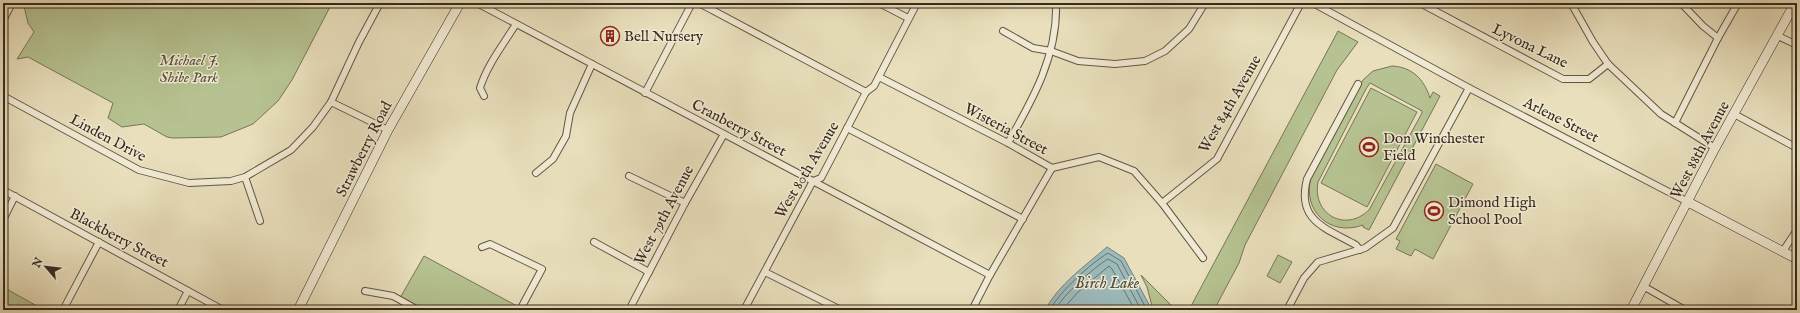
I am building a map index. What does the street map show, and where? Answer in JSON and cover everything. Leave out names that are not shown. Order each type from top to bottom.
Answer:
[{"type":"street","points":[[3,20],[12,3]]},
{"type":"street","name":"Linden Drive","points":[[3,96],[139,170],[189,183],[231,181],[245,177],[291,150],[313,128],[331,102],[359,42],[380,3]]},
{"type":"street","name":"Strawberry Road","points":[[298,310],[388,130],[460,3]]},
{"type":"street","name":"Cranberry Street","points":[[477,3],[644,93],[990,275]]},
{"type":"street","points":[[644,93],[692,3]]},
{"type":"street","points":[[699,3],[866,92]]},
{"type":"street","points":[[880,3],[908,18]]},
{"type":"street","name":"West 80th Avenue","points":[[744,310],[812,181],[821,178],[866,92],[874,86],[879,77],[917,3]]},
{"type":"street","points":[[1008,143],[1034,97],[1051,51],[1056,19],[1056,3]]},
{"type":"street","points":[[1003,30],[1033,48],[1051,51],[1078,60],[1115,64],[1145,61],[1165,51],[1189,30],[1205,3]]},
{"type":"street","name":"West 84th Avenue","points":[[1162,203],[1217,159],[1301,3]]},
{"type":"street","name":"Arlene Street","points":[[1313,3],[1469,88],[1797,259]]},
{"type":"street","name":"Lyvona Lane","points":[[1420,3],[1563,79],[1589,79],[1608,64]]},
{"type":"street","points":[[1571,3],[1593,42],[1608,64],[1661,114],[1715,148]]},
{"type":"street","points":[[1681,3],[1703,26],[1718,38]]},
{"type":"street","points":[[1675,123],[1718,38],[1738,3]]},
{"type":"street","name":"West 88th Avenue","points":[[1631,310],[1715,148],[1795,3]]},
{"type":"street","points":[[484,96],[480,88],[485,72],[498,55],[516,24]]},
{"type":"street","points":[[1778,36],[1797,45]]},
{"type":"street","points":[[536,173],[553,159],[566,136],[570,113],[592,64]]},
{"type":"street","name":"Wisteria Street","points":[[879,77],[1008,143],[1052,168],[1099,157],[1134,171],[1162,203],[1203,258]]},
{"type":"street","points":[[1358,84],[1307,179],[1303,193],[1306,209],[1313,220],[1356,245],[1360,250]]},
{"type":"street","points":[[1287,310],[1304,278],[1318,262],[1365,248],[1393,228],[1469,88]]},
{"type":"street","points":[[331,102],[388,130]]},
{"type":"street","points":[[1734,114],[1797,148]]},
{"type":"street","points":[[847,128],[1023,219]]},
{"type":"street","name":"West 79th Avenue","points":[[629,310],[684,203],[724,134]]},
{"type":"street","points":[[972,310],[990,275],[1052,168]]},
{"type":"street","points":[[629,176],[684,203]]},
{"type":"street","points":[[245,177],[260,221]]},
{"type":"street","name":"Blackberry Street","points":[[3,190],[223,310]]},
{"type":"street","points":[[3,220],[15,196]]},
{"type":"street","points":[[1782,251],[1797,230]]},
{"type":"street","points":[[63,310],[100,242]]},
{"type":"street","points":[[594,242],[649,272]]},
{"type":"street","points":[[482,247],[490,244],[542,268],[520,310]]},
{"type":"street","points":[[764,272],[841,310]]},
{"type":"street","points":[[1643,286],[1685,310]]},
{"type":"street","points":[[178,310],[188,290]]},
{"type":"street","points":[[365,291],[393,296],[418,310]]},
{"type":"green space","name":"Michael J. Shibe Park","points":[[25,3],[332,3],[292,80],[278,101],[253,124],[221,137],[173,138],[167,137],[144,124],[122,127],[108,118],[113,103],[28,57],[17,59],[34,32],[28,23],[24,6]]},
{"type":"green space","points":[[1110,3],[1145,3],[1132,5],[1111,5]]},
{"type":"green space","points":[[1338,31],[1358,42],[1337,70],[1245,245],[1239,263],[1214,310],[1187,310],[1190,308]]},
{"type":"green space","points":[[1392,66],[1406,69],[1421,80],[1430,98],[1433,92],[1440,96],[1369,230],[1363,227],[1363,225],[1351,228],[1340,227],[1330,224],[1321,218],[1315,211],[1309,190],[1311,178],[1363,80],[1373,71]],"holes":[[[1370,83],[1422,111],[1369,210],[1360,217],[1350,220],[1341,220],[1332,217],[1325,211],[1320,203],[1317,193],[1318,182]]]},
{"type":"green space","name":"Don Winchester Field","points":[[1371,88],[1417,112],[1367,207],[1321,183]]},
{"type":"green space","name":"Dimond High School Pool","points":[[1436,164],[1473,184],[1433,259],[1415,249],[1411,256],[1396,249],[1400,241],[1396,239]]},
{"type":"green space","points":[[1278,255],[1292,262],[1280,283],[1267,276]]},
{"type":"green space","points":[[424,256],[517,306],[515,310],[422,310],[400,298]]},
{"type":"green space","points":[[1141,275],[1176,310],[1153,310],[1147,287]]},
{"type":"green space","points":[[3,287],[44,310],[3,310]]},
{"type":"water","name":"Birch Lake","points":[[1107,247],[1124,258],[1152,310],[1045,310],[1065,284],[1081,268]]},
{"type":"place","name":"Bell Nursery","points":[[610,36]]},
{"type":"place","name":"Don Winchester Field","points":[[1369,147]]},
{"type":"place","name":"Dimond High School Pool","points":[[1434,211]]}]
